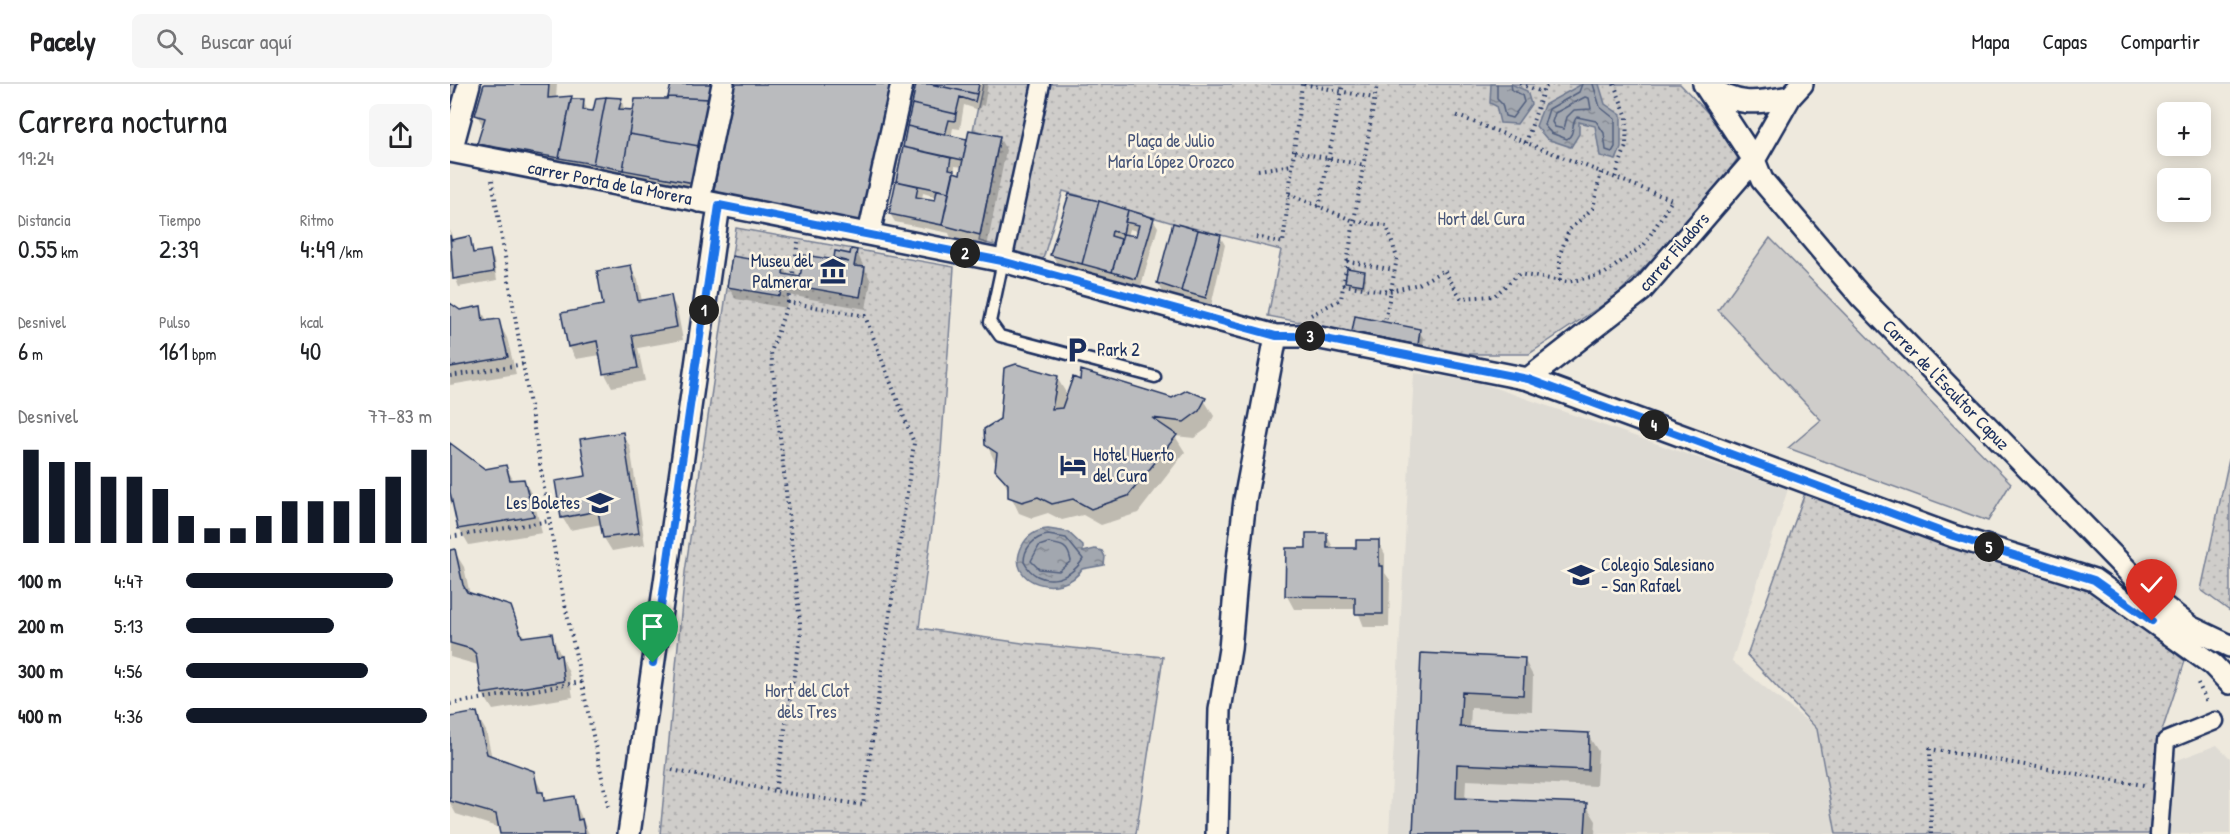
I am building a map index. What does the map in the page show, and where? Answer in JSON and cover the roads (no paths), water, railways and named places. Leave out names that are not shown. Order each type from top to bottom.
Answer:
[{"type":"street","points":[[450,151],[469,84]]},
{"type":"street","points":[[629,834],[723,84]]},
{"type":"street","points":[[869,234],[902,84]]},
{"type":"street","points":[[1002,261],[1041,84]]},
{"type":"street","points":[[1705,85],[1730,100],[1756,103],[1796,91]]},
{"type":"street","name":"Carrer de l'Escultor Capuz","points":[[1705,85],[1754,160],[1762,180],[1862,298],[2158,602],[2190,627],[2230,646]]},
{"type":"street","name":"carrer Filadors","points":[[1528,379],[1641,291],[1754,160],[1796,91]]},
{"type":"street","name":"carrer Porta de la Morera","points":[[450,151],[1002,261],[1276,336],[1306,336],[1528,379],[1953,536],[2094,580],[2213,665],[2230,683]]},
{"type":"street","points":[[1217,834],[1220,710],[1230,649],[1245,501],[1276,336]]},
{"type":"street","points":[[2159,834],[2166,741],[2215,721]]},
{"type":"lane","points":[[1002,261],[990,322],[1000,336],[1155,377]]},
{"type":"water","points":[[1491,84],[1511,84],[1527,91],[1531,104],[1517,124],[1500,123],[1496,106],[1490,103]]},
{"type":"water","points":[[1582,84],[1599,84],[1605,104],[1621,115],[1621,148],[1616,160],[1600,156],[1595,126],[1579,122],[1579,134],[1571,147],[1547,139],[1536,126],[1544,105]]},
{"type":"water","points":[[1048,529],[1068,532],[1083,546],[1083,552],[1095,549],[1102,551],[1105,557],[1104,565],[1082,569],[1062,584],[1038,583],[1028,578],[1021,570],[1018,559],[1022,546],[1032,534]]},
{"type":"place","name":"Museu del Palmerar","points":[[833,271]]},
{"type":"place","name":"Park 2","points":[[1077,350]]},
{"type":"place","name":"Hotel Huerto del Cura","points":[[1073,465]]},
{"type":"place","name":"Les Boletes","points":[[600,503]]},
{"type":"place","name":"Colegio Salesiano - San Rafael","points":[[1581,575]]},
{"type":"park label","name":"Plaça de Julio María López Orozco","points":[[1171,151]]},
{"type":"park label","name":"Hort del Cura","points":[[1481,219]]},
{"type":"park label","name":"Hort del Clot dels Tres","points":[[807,701]]}]
